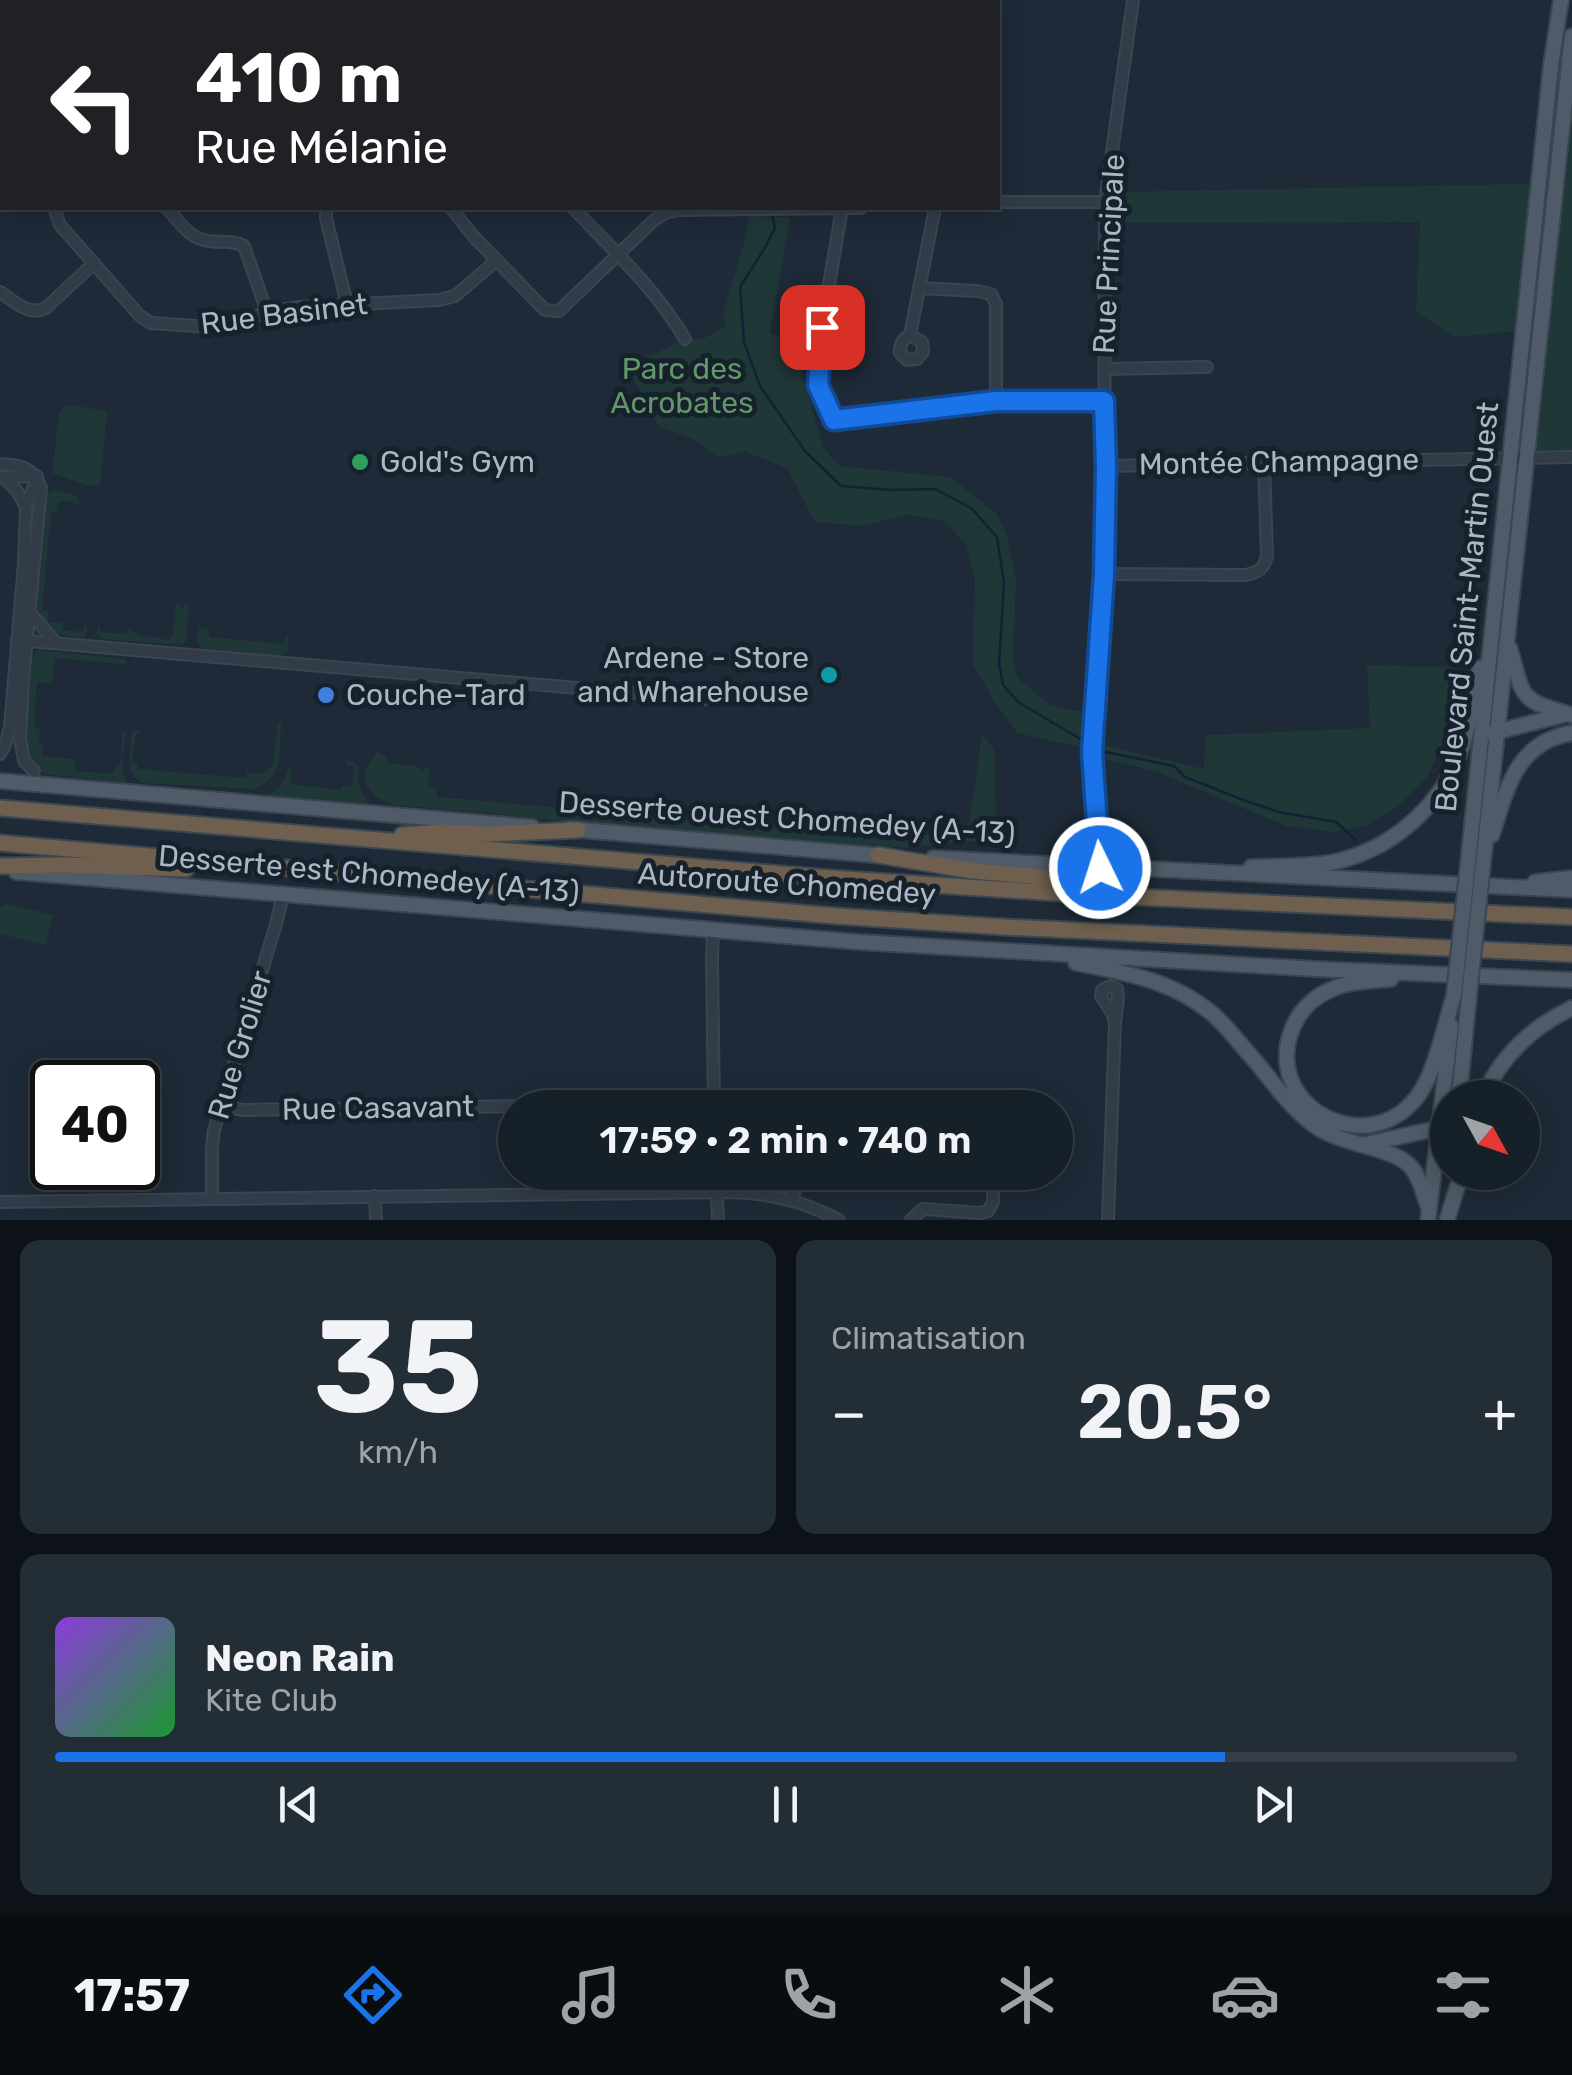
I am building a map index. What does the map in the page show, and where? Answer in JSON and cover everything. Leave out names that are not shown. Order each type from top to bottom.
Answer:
[{"type":"highway","name":"Autoroute Chomedey","points":[[0,808],[830,878],[1572,916]]},
{"type":"highway","points":[[357,839],[444,832],[578,830]]},
{"type":"highway","name":"Autoroute Chomedey","points":[[0,844],[708,906],[1004,927],[1572,954]]},
{"type":"highway","points":[[878,855],[1188,899]]},
{"type":"highway","points":[[0,868],[65,865],[275,869]]},
{"type":"main road","name":"Boulevard Saint-Martin Ouest","points":[[1489,734],[1491,629],[1560,0]]},
{"type":"main road","name":"Boulevard Saint-Martin Ouest","points":[[1450,1080],[1489,734],[1507,638],[1572,36]]},
{"type":"main road","points":[[1188,872],[1332,862],[1374,848],[1403,830],[1432,801],[1458,758],[1491,629]]},
{"type":"main road","points":[[1507,638],[1518,683],[1525,694],[1539,705],[1570,714]]},
{"type":"main road","points":[[1489,734],[1570,714]]},
{"type":"main road","points":[[1475,864],[1517,768],[1537,746],[1572,733]]},
{"type":"main road","points":[[34,772],[46,786]]},
{"type":"main road","name":"Desserte ouest Chomedey (A-13)","points":[[0,781],[878,855],[1572,890]]},
{"type":"main road","name":"Desserte est Chomedey (A-13)","points":[[0,868],[713,932],[1021,953],[1572,980]]},
{"type":"main road","points":[[1490,886],[1572,878]]},
{"type":"main road","points":[[1021,953],[1132,974],[1181,992],[1224,1025],[1309,1121],[1327,1134],[1392,1154],[1408,1164],[1417,1175],[1429,1214]]},
{"type":"main road","points":[[1446,974],[1352,983],[1333,988],[1313,1000],[1295,1022],[1288,1044],[1289,1072],[1298,1092],[1312,1109],[1337,1123],[1372,1125],[1394,1117],[1412,1102],[1424,1084],[1461,996]]},
{"type":"main road","name":"Boulevard Saint-Martin Ouest","points":[[1459,1080],[1461,996]]},
{"type":"main road","points":[[1492,1080],[1522,1041],[1572,1008]]},
{"type":"main road","points":[[1361,1146],[1430,1130]]},
{"type":"main road","points":[[1447,1220],[1450,1190]]},
{"type":"main road","points":[[1447,1220],[1456,1190]]},
{"type":"street","name":"Rue Principale","points":[[1100,868],[1092,752],[1104,574],[1105,202],[1134,0]]},
{"type":"street","points":[[1000,202],[1105,202]]},
{"type":"street","name":"Rue Basinet","points":[[55,210],[60,225],[140,316],[151,322],[210,328],[300,307],[438,300],[455,296],[497,260]]},
{"type":"street","points":[[169,210],[190,234],[206,241],[235,241],[244,246],[266,312]]},
{"type":"street","points":[[326,210],[347,304]]},
{"type":"street","points":[[452,210],[545,310],[559,312],[653,221],[679,210]]},
{"type":"street","points":[[575,210],[671,316],[685,338]]},
{"type":"street","points":[[842,210],[822,327],[818,385],[834,420],[996,401],[1104,401]]},
{"type":"street","points":[[910,335],[935,210]]},
{"type":"street","points":[[0,292],[38,312],[94,263]]},
{"type":"street","points":[[919,288],[991,294],[996,304],[996,401]]},
{"type":"street","points":[[1104,369],[1207,367]]},
{"type":"street","name":"Montée Champagne","points":[[1106,466],[1572,457]]},
{"type":"street","points":[[1104,574],[1258,572],[1265,565],[1266,556],[1264,462]]},
{"type":"street","points":[[0,464],[26,468],[37,476],[41,488],[31,614],[22,641],[10,727],[0,754]]},
{"type":"street","points":[[1,477],[37,476]]},
{"type":"street","points":[[34,772],[24,761],[20,745],[26,507],[37,476]]},
{"type":"street","points":[[1,477],[17,490],[26,507]]},
{"type":"street","points":[[31,614],[57,644]]},
{"type":"street","points":[[22,641],[706,699]]},
{"type":"street","name":"Rue Grolier","points":[[212,1198],[212,1147],[283,894]]},
{"type":"street","points":[[713,932],[714,1090]]},
{"type":"street","points":[[1108,1220],[1115,1023]]},
{"type":"street","name":"Rue Casavant","points":[[222,1106],[243,1110],[498,1106]]},
{"type":"street","points":[[792,1200],[795,1190]]},
{"type":"street","points":[[911,1220],[923,1210],[988,1211],[993,1190]]},
{"type":"street","points":[[0,1202],[717,1192],[792,1200],[840,1220]]},
{"type":"street","points":[[717,1192],[718,1220]]},
{"type":"street","points":[[375,1196],[376,1220]]},
{"type":"green space","points":[[1572,128],[1572,452],[1540,453],[1534,443]]},
{"type":"green space","points":[[1532,184],[1516,331],[1455,337],[1416,312],[1420,222],[1111,223],[1114,192]]},
{"type":"green space","name":"Parc des Acrobates","points":[[749,216],[790,217],[770,333],[785,339],[796,351],[823,447],[839,466],[950,477],[997,514],[1007,534],[1016,581],[1013,660],[1018,678],[1050,705],[1087,713],[1087,749],[1017,733],[993,699],[973,664],[975,580],[966,544],[943,520],[906,515],[863,526],[815,522],[787,468],[744,451],[719,458],[692,438],[659,427],[633,378],[644,359],[685,339],[703,339],[726,325],[723,312]]},
{"type":"green space","points":[[71,405],[107,411],[100,487],[52,473],[59,414]]},
{"type":"green space","points":[[55,490],[76,495],[79,503],[76,507],[74,502],[59,501],[57,511],[51,512],[42,610],[48,611],[48,622],[62,623],[63,630],[83,632],[84,624],[85,637],[52,630],[38,612],[45,494]]},
{"type":"green space","points":[[176,604],[181,608],[184,604],[189,606],[183,645],[103,639],[96,634],[99,625],[100,632],[126,634],[127,628],[139,635],[169,640]]},
{"type":"green space","points":[[199,628],[209,629],[209,637],[284,644],[286,636],[287,652],[280,656],[202,650],[197,640]]},
{"type":"green space","points":[[39,650],[125,659],[127,663],[123,664],[55,658],[52,683],[37,682],[34,728],[40,729],[42,756],[74,759],[75,771],[113,774],[115,767],[120,766],[126,731],[122,765],[128,783],[46,774],[31,760],[25,748],[31,658]]},
{"type":"green space","points":[[1367,665],[1456,667],[1451,720],[1428,776],[1397,807],[1365,826],[1334,832],[1286,826],[1157,772],[1101,758],[1098,744],[1204,769],[1205,735],[1370,728]]},
{"type":"green space","points":[[278,722],[279,761],[272,777],[255,789],[141,783],[130,767],[135,729],[141,730],[136,734],[132,762],[138,764],[138,769],[246,778],[247,772],[263,774],[273,764]]},
{"type":"green space","points":[[982,734],[994,749],[996,821],[987,835],[976,841],[907,847],[702,837],[394,805],[376,797],[366,783],[366,768],[377,752],[387,757],[387,763],[429,768],[428,787],[437,789],[437,797],[618,813],[621,805],[632,807],[633,813],[953,836],[968,833]]},
{"type":"green space","points":[[347,760],[358,767],[359,786],[370,806],[266,797],[281,786],[291,763],[291,784],[340,790],[342,786],[352,786],[354,767],[346,765]]},
{"type":"green space","points":[[7,904],[53,915],[45,945],[0,934],[0,908]]},
{"type":"green space","points":[[43,1190],[149,1190],[149,1191]]},
{"type":"waterway","points":[[772,215],[775,228],[740,287],[744,342],[760,386],[805,451],[841,486],[935,489],[971,508],[997,537],[1004,583],[999,664],[1003,685],[1018,702],[1087,743]]},
{"type":"waterway","points":[[1106,752],[1174,766],[1185,777],[1279,812],[1336,822],[1356,840]]},
{"type":"place","name":"Gold's Gym","points":[[360,462]]},
{"type":"place","name":"Ardene - Store and Wharehouse","points":[[829,675]]},
{"type":"place","name":"Couche-Tard","points":[[326,695]]},
{"type":"route","points":[[822,327],[818,385],[834,420],[996,401],[1104,401],[1104,574],[1092,752],[1100,868]]}]
